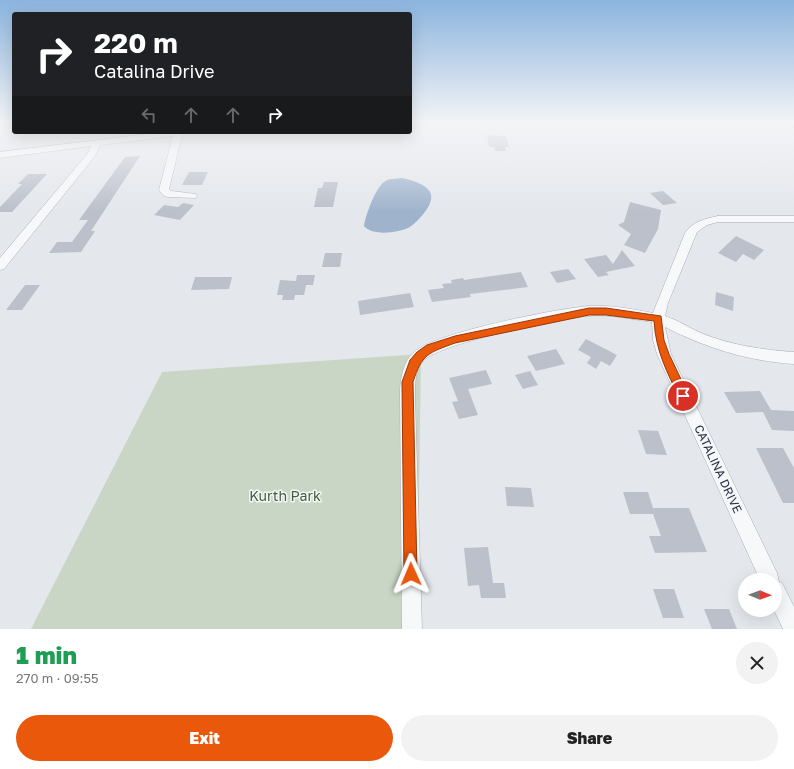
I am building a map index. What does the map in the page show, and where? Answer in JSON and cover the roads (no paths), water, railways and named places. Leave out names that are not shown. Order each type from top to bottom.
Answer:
[{"type":"street","points":[[0,155],[23,152]]},
{"type":"street","points":[[0,266],[93,152]]},
{"type":"street","points":[[176,152],[164,190],[168,194],[192,196]]},
{"type":"street","name":"CATALINA DRIVE","points":[[767,573],[664,354],[660,340],[658,318],[662,302],[674,277],[689,236],[693,230],[703,223],[718,219],[794,219]]},
{"type":"street","points":[[412,629],[407,400],[409,377],[417,359],[430,348],[455,340],[563,315],[589,311],[606,311],[658,318],[682,331],[720,345],[748,352],[794,358]]},
{"type":"street","points":[[782,604],[794,628]]},
{"type":"water","points":[[402,178],[417,182],[428,189],[431,194],[431,199],[424,213],[408,228],[398,231],[385,233],[368,229],[364,226],[365,221],[371,202],[377,190],[384,182],[390,179]]},
{"type":"park label","name":"Kurth Park","points":[[285,496]]}]
